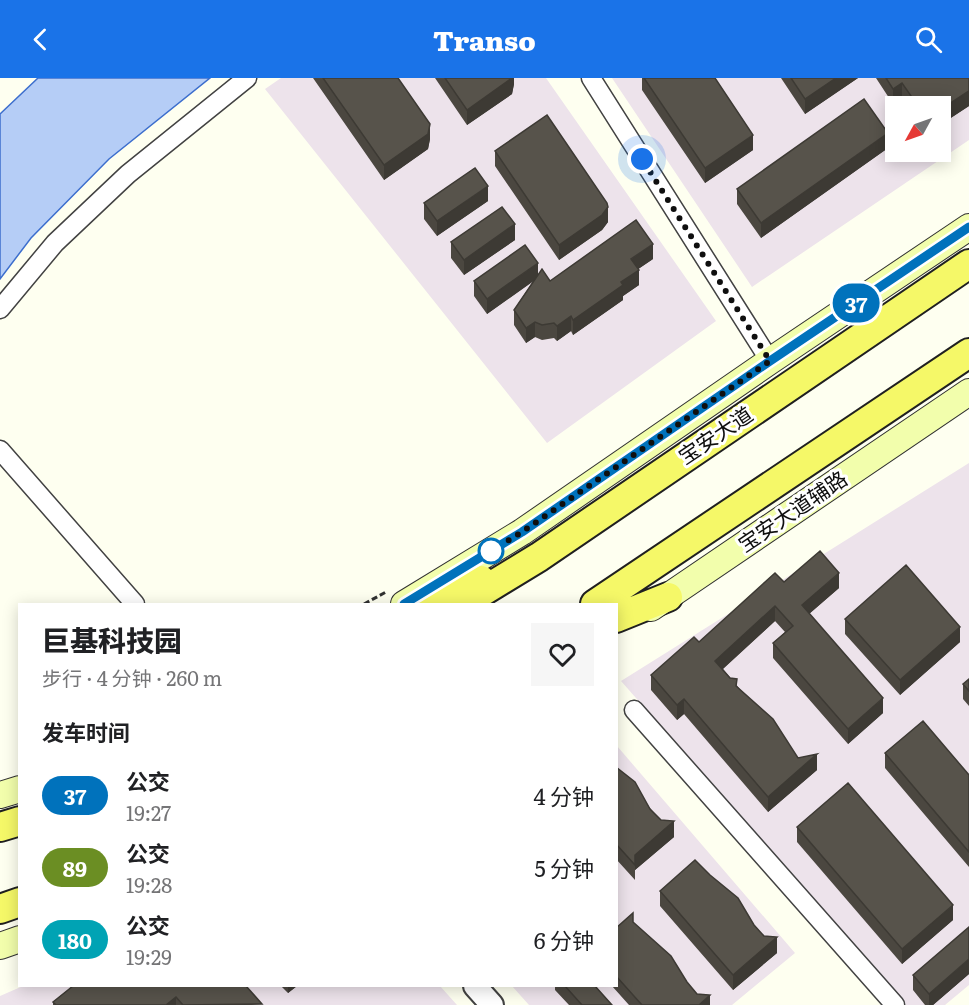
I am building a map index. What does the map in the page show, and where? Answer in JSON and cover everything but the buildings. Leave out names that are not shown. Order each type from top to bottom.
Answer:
[{"type":"main road","points":[[395,598],[522,532],[969,227]]},
{"type":"main road","name":"宝安大道","points":[[464,603],[538,557],[969,264]]},
{"type":"main road","points":[[596,603],[969,353]]},
{"type":"main road","name":"宝安大道辅路","points":[[618,631],[969,392]]},
{"type":"main road","points":[[422,603],[538,557]]},
{"type":"main road","points":[[618,617],[668,597]]},
{"type":"main road","points":[[0,795],[18,790]]},
{"type":"main road","points":[[0,827],[18,822]]},
{"type":"main road","points":[[0,909],[18,903]]},
{"type":"main road","points":[[0,917],[18,914]]},
{"type":"main road","points":[[0,946],[18,940]]},
{"type":"street","points":[[0,309],[55,243],[128,174],[247,78]]},
{"type":"street","points":[[591,78],[770,361]]},
{"type":"street","points":[[0,450],[134,603]]},
{"type":"street","points":[[634,710],[895,1005]]},
{"type":"street","points":[[476,987],[492,1005]]},
{"type":"path","points":[[369,603],[395,598]]},
{"type":"shaded area","points":[[281,78],[546,78],[716,321],[547,443],[265,89]]},
{"type":"shaded area","points":[[612,78],[969,78],[969,140],[951,152],[951,96],[885,96],[885,162],[937,162],[752,287]]},
{"type":"shaded area","points":[[969,463],[969,985],[945,1005],[906,1005],[621,681]]},
{"type":"shaded area","points":[[618,747],[795,953],[732,1005],[529,1005],[513,987],[618,987]]},
{"type":"shaded area","points":[[21,987],[441,987],[457,1005],[0,1005],[0,996]]},
{"type":"water","points":[[38,78],[210,78],[109,159],[31,238],[0,279],[0,114]]},
{"type":"bus line","name":"37","points":[[406,603],[522,532],[969,227]]},
{"type":"route","points":[[491,551],[486,554],[522,532],[770,361],[642,159]]}]
